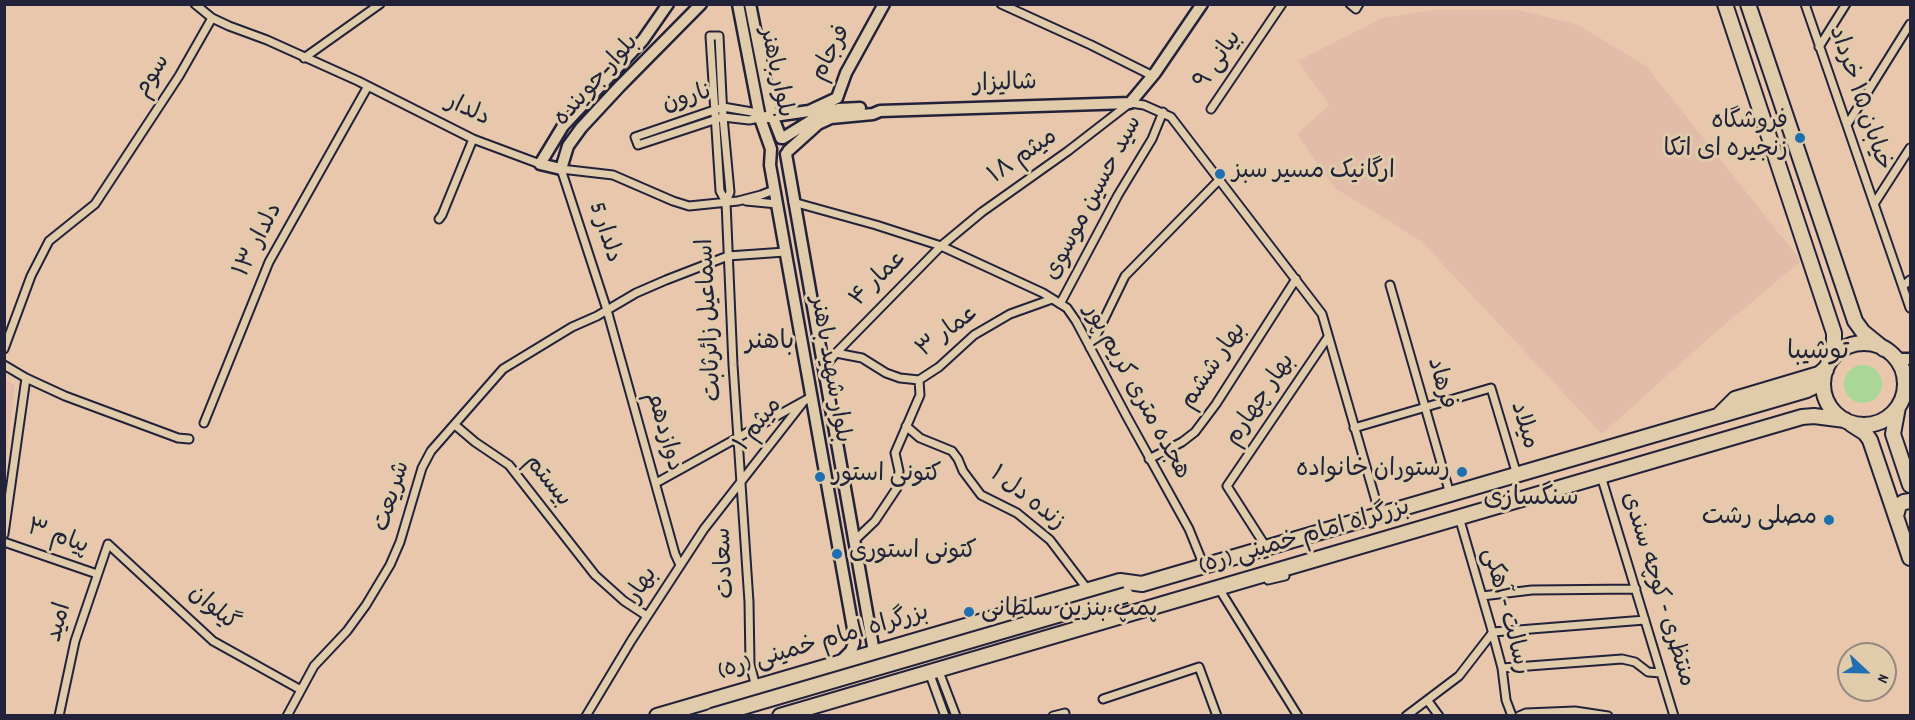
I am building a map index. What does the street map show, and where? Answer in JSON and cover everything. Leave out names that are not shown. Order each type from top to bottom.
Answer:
[{"type":"highway","points":[[1725,4],[1834,333],[1834,345],[1823,381],[1825,397],[1833,410],[1865,433],[1870,440],[1911,558]]},
{"type":"highway","points":[[1748,4],[1855,321],[1863,332],[1884,349]]},
{"type":"highway","points":[[1827,367],[1838,353],[1853,345],[1872,344],[1905,358],[1902,370],[1907,382],[1898,407],[1893,434],[1911,485]]},
{"type":"highway","name":"بزرگراه امام خمینی (ره)","points":[[657,716],[1121,581],[1142,584],[1718,416],[1735,399],[1819,374],[1827,367]]},
{"type":"highway","points":[[1846,421],[1860,425],[1875,423],[1889,416],[1898,407]]},
{"type":"highway","name":"بزرگراه امام خمینی (ره)","points":[[780,715],[1221,591],[1459,517],[1802,417],[1814,416],[1846,421]]},
{"type":"highway","points":[[1896,516],[1899,505],[1911,501]]},
{"type":"highway","name":"بزرگراه امام خمینی (ره)","points":[[712,716],[1126,596],[1136,592],[1142,584]]},
{"type":"highway","points":[[860,692],[870,685],[876,674],[874,652],[885,656],[887,667],[898,681]]},
{"type":"highway","points":[[772,682],[771,698],[780,715]]},
{"type":"street","name":"دلدار","points":[[195,4],[212,18],[247,34],[267,40],[368,86],[473,139],[540,164],[561,169],[613,175],[688,206],[738,201]]},
{"type":"street","points":[[304,58],[380,4]]},
{"type":"street","name":"بلوار جوینده","points":[[540,164],[563,126],[643,40],[668,4]]},
{"type":"street","name":"بلوار جوینده","points":[[561,169],[568,146],[581,128],[701,4]]},
{"type":"street","name":"بلوار باهنر","points":[[738,4],[760,118],[771,149]]},
{"type":"street","name":"بلوار باهنر","points":[[750,4],[772,116],[782,138]]},
{"type":"street","name":"فرجام","points":[[760,118],[809,111],[837,98],[846,73],[884,4]]},
{"type":"street","points":[[1001,4],[1153,76]]},
{"type":"street","points":[[1130,103],[1153,76],[1202,4]]},
{"type":"street","name":"بیانی ۹","points":[[1211,109],[1282,4]]},
{"type":"street","name":"خیابان ۱۵ خرداد","points":[[1804,4],[1911,308]]},
{"type":"street","points":[[1819,47],[1846,4]]},
{"type":"street","name":"سوم","points":[[4,349],[31,276],[49,241],[95,204],[179,76],[212,18]]},
{"type":"street","points":[[1847,125],[1911,24]]},
{"type":"street","points":[[710,36],[719,36],[723,107],[719,118],[714,110],[710,36]]},
{"type":"street","name":"دلدار ۱۳","points":[[204,423],[269,262],[368,86]]},
{"type":"street","points":[[837,98],[838,113]]},
{"type":"street","points":[[1130,103],[1144,105],[1171,117],[1322,314],[1380,515]]},
{"type":"street","name":"شالیزار","points":[[782,138],[817,116],[838,113],[873,114],[880,111],[1130,103]]},
{"type":"street","name":"میثم ۱۸","points":[[941,246],[982,212],[1068,152],[1130,103]]},
{"type":"street","name":"نارون","points":[[723,107],[752,112],[760,118],[749,120],[719,118],[638,145],[635,137],[723,107]]},
{"type":"street","name":"سید حسین موسوی","points":[[1060,304],[1109,210],[1152,139],[1163,112]]},
{"type":"street","name":"شالیزار","points":[[787,152],[818,124],[838,113]]},
{"type":"street","name":"اسماعیل زائرثابت","points":[[719,118],[730,192],[726,202],[738,436]]},
{"type":"street","points":[[782,138],[789,146],[787,152],[777,156],[771,149],[773,141],[782,138]]},
{"type":"street","points":[[439,219],[473,139]]},
{"type":"street","points":[[1874,204],[1911,148]]},
{"type":"street","name":"بلوار شهید باهنر","points":[[771,149],[770,165],[808,399],[829,494],[854,639],[850,653],[839,663]]},
{"type":"street","name":"بلوار شهید باهنر","points":[[787,152],[874,652]]},
{"type":"street","name":"دلدار 5","points":[[561,169],[608,310]]},
{"type":"street","points":[[1090,348],[1125,276],[1220,179]]},
{"type":"street","points":[[738,201],[774,189]]},
{"type":"street","points":[[738,201],[777,204]]},
{"type":"street","name":"هجده متری کریم پور","points":[[794,202],[941,246],[1043,293],[1067,308],[1189,529],[1204,566]]},
{"type":"street","name":"عمار ۴","points":[[823,369],[941,246]]},
{"type":"street","name":"شریعت","points":[[288,716],[314,666],[360,614],[390,565],[400,542],[422,468],[431,451],[503,369],[572,327],[666,280],[728,256],[785,252]]},
{"type":"street","name":"بهار ششم","points":[[1149,459],[1182,442],[1195,432],[1216,404],[1296,279]]},
{"type":"street","points":[[1903,286],[1911,280]]},
{"type":"street","name":"فرهاد","points":[[1390,285],[1450,494]]},
{"type":"street","name":"عمار ۳","points":[[836,353],[862,358],[886,373],[900,378],[919,380],[939,367],[974,335],[1010,314],[1052,299]]},
{"type":"street","name":"دوازدهم","points":[[608,310],[675,554],[680,565]]},
{"type":"street","name":"بهار چهارم","points":[[1266,548],[1227,486],[1328,337]]},
{"type":"street","points":[[4,365],[65,396],[168,435],[189,439]]},
{"type":"street","points":[[4,534],[26,378]]},
{"type":"street","points":[[837,543],[854,541],[875,521],[897,489],[899,471],[895,453],[920,395],[919,380]]},
{"type":"street","name":"میلاد","points":[[1425,408],[1491,388],[1517,475]]},
{"type":"street","points":[[656,483],[808,399]]},
{"type":"street","name":"میثم ۱","points":[[741,482],[808,399]]},
{"type":"street","points":[[1354,428],[1425,408]]},
{"type":"street","name":"بیستم","points":[[455,425],[509,465],[595,575],[624,601],[647,616]]},
{"type":"street","name":"زنده دل ۱","points":[[906,426],[920,438],[952,451],[963,471],[981,495],[1017,513],[1050,540],[1088,590]]},
{"type":"street","name":"سعادت","points":[[738,436],[749,602],[750,664],[756,687]]},
{"type":"street","name":"منتظری - کوچه سندی","points":[[1601,476],[1674,716]]},
{"type":"street","name":"بهار","points":[[586,716],[680,565],[704,529],[741,482]]},
{"type":"street","points":[[829,494],[845,491]]},
{"type":"street","name":"رسالت - آهکی","points":[[1459,517],[1493,632],[1502,668],[1506,700],[1512,716]]},
{"type":"street","name":"پیام ۳","points":[[4,542],[97,573]]},
{"type":"street","name":"گیلوان","points":[[108,544],[213,641],[301,690]]},
{"type":"street","name":"امید","points":[[59,716],[75,641],[108,544]]},
{"type":"street","points":[[1286,576],[1221,591],[1298,716]]},
{"type":"street","points":[[1482,596],[1532,590],[1636,589]]},
{"type":"street","points":[[1406,716],[1459,676],[1493,632],[1645,620]]},
{"type":"street","points":[[1502,668],[1622,659],[1635,662],[1648,672],[1661,673]]},
{"type":"street","points":[[1103,699],[1199,667],[1217,716]]},
{"type":"street","points":[[934,671],[945,716]]},
{"type":"street","points":[[934,671],[956,716]]},
{"type":"street","points":[[1428,701],[1439,716]]},
{"type":"street","points":[[1519,716],[1526,713],[1575,711],[1608,716]]},
{"type":"street","points":[[1053,716],[1065,713]]},
{"type":"shaded area","points":[[1436,10],[1518,10],[1578,25],[1646,66],[1801,261],[1710,337],[1602,434],[1421,241],[1335,188],[1297,134],[1329,105],[1298,61],[1382,18]]},
{"type":"shaded area","points":[[5,379],[15,386],[5,464]]},
{"type":"green space","points":[[1863,365],[1877,370],[1882,384],[1877,398],[1863,403],[1849,398],[1844,384],[1849,370]]},
{"type":"place","name":"فروشگاه زنجیره ای اتکا","points":[[1800,138]]},
{"type":"place","name":"ارگانیک مسیر سبز","points":[[1220,174]]},
{"type":"place","name":"رستوران خانواده","points":[[1462,472]]},
{"type":"place","name":"کتونی استور","points":[[820,477]]},
{"type":"place","name":"مصلی رشت","points":[[1829,520]]},
{"type":"place","name":"کتونی استوری","points":[[837,554]]},
{"type":"place","name":"پمپ بنزین سلطانی","points":[[969,612]]},
{"type":"district","name":"باهنر","points":[[770,344]]},
{"type":"district","name":"توشیبا","points":[[1818,354]]},
{"type":"district","name":"سنگسازی","points":[[1531,500]]}]
